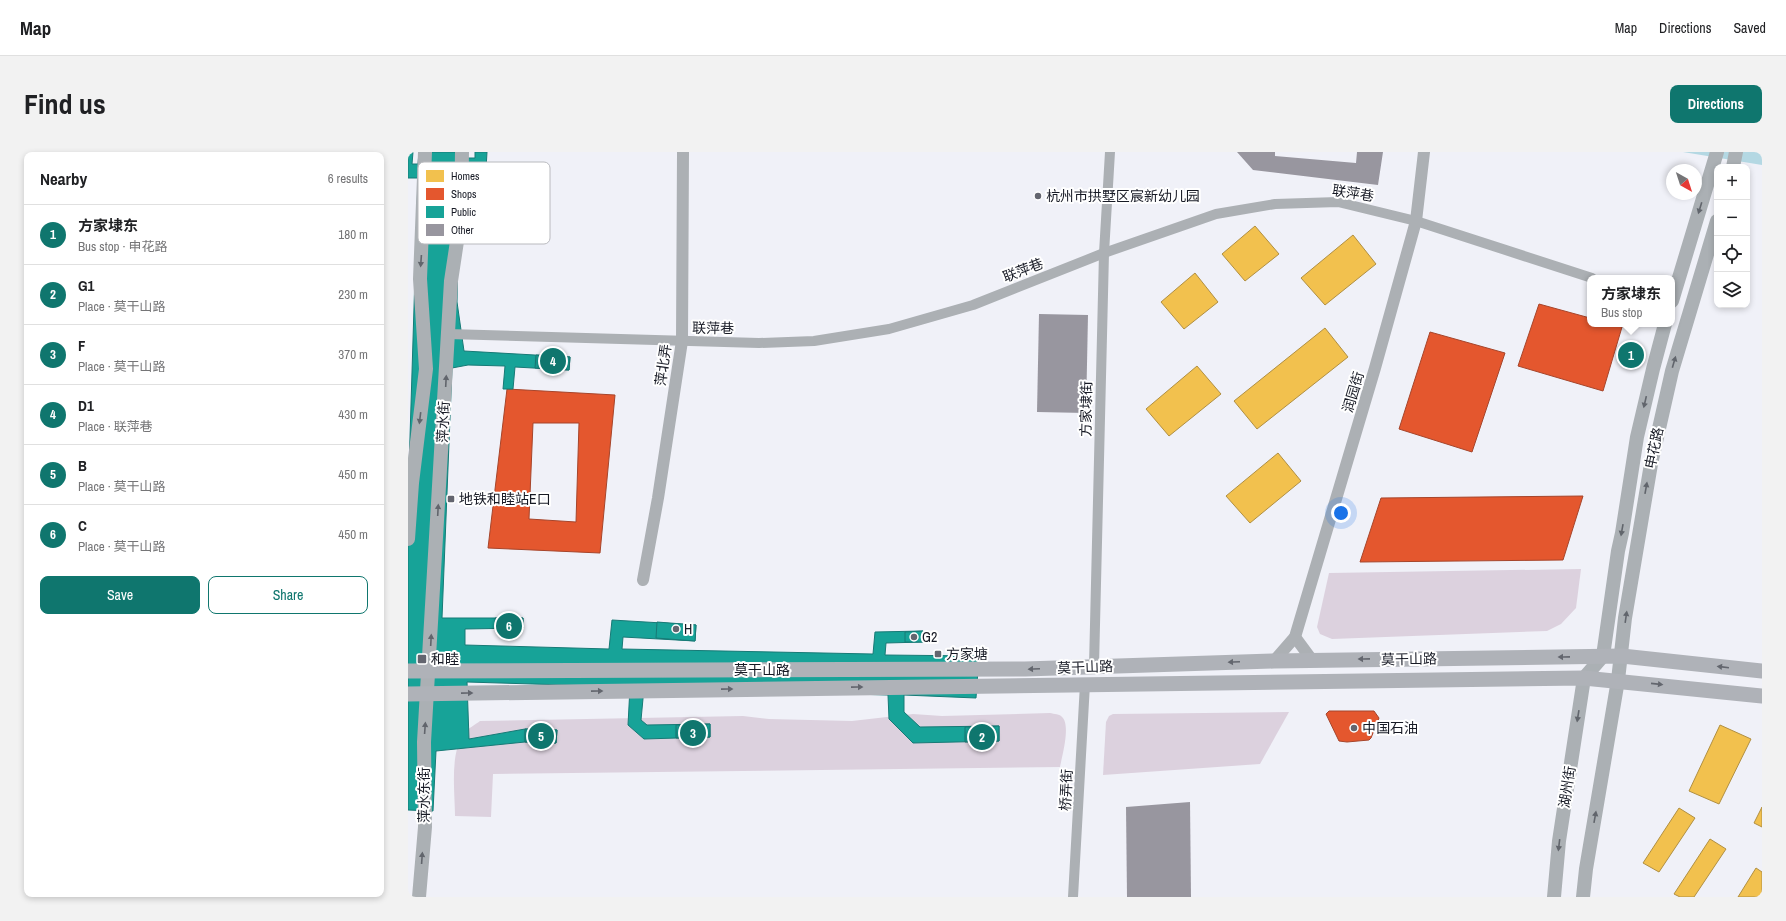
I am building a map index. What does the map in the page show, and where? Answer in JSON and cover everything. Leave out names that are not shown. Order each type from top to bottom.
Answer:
[{"type":"main road","name":"萍水街","points":[[425,152],[425,162]]},
{"type":"main road","name":"萍水街","points":[[462,152],[462,162]]},
{"type":"main road","points":[[1675,291],[1717,152]]},
{"type":"main road","points":[[1734,164],[1736,152]]},
{"type":"main road","name":"申花路","points":[[1618,680],[1622,656],[1625,618],[1651,464],[1672,372],[1714,231]]},
{"type":"main road","name":"萍水街","points":[[408,539],[412,483],[426,369],[420,279],[421,244]]},
{"type":"main road","name":"萍水街","points":[[428,693],[451,280],[457,244]]},
{"type":"main road","name":"申花路","points":[[1603,656],[1618,551],[1637,437],[1653,368],[1665,327]]},
{"type":"main road","points":[[1584,678],[1603,656]]},
{"type":"main road","name":"莫干山路","points":[[408,671],[1017,669],[1312,660],[1622,656],[1762,672]]},
{"type":"main road","name":"莫干山路","points":[[408,694],[1584,678],[1618,680],[1762,696]]},
{"type":"main road","name":"湖州街","points":[[1554,897],[1559,841],[1584,678]]},
{"type":"main road","points":[[1582,897],[1618,680]]},
{"type":"main road","name":"萍水东街","points":[[419,897],[425,826],[424,742],[428,693]]},
{"type":"street","name":"萍北弄","points":[[643,580],[658,498],[682,341],[684,152]]},
{"type":"street","name":"方家埭街","points":[[1094,666],[1104,253],[1110,152]]},
{"type":"street","name":"润园街","points":[[1274,661],[1295,637],[1375,368],[1416,221],[1424,152]]},
{"type":"street","name":"联萍巷","points":[[448,334],[759,343],[814,341],[889,329],[973,305],[1104,253],[1216,214],[1275,204],[1338,202],[1416,221],[1587,276]]},
{"type":"street","points":[[1295,637],[1312,660]]},
{"type":"street","name":"桥弄街","points":[[1073,897],[1085,684]]},
{"type":"shaded area","points":[[1581,569],[1576,608],[1561,624],[1547,631],[1332,639],[1320,634],[1317,627],[1329,573]]},
{"type":"shaded area","points":[[1289,712],[1260,764],[1103,775],[1106,722],[1109,716],[1113,714]]},
{"type":"shaded area","points":[[1050,713],[1061,716],[1065,721],[1066,733],[1060,767],[493,774],[491,817],[455,816],[454,773],[457,750],[466,731],[480,721],[743,716],[769,719],[852,721],[913,714],[942,716]]},
{"type":"water","points":[[1683,152],[1762,152],[1762,165]]},
{"type":"building: Homes","points":[[1255,226],[1279,254],[1245,281],[1222,254]]},
{"type":"building: Homes","points":[[1353,235],[1376,264],[1325,305],[1301,278]]},
{"type":"building: Homes","points":[[1195,273],[1218,302],[1184,329],[1161,302]]},
{"type":"building: Homes","points":[[1325,328],[1348,357],[1257,429],[1234,401]]},
{"type":"building: Homes","points":[[1197,366],[1221,394],[1169,436],[1146,409]]},
{"type":"building: Homes","points":[[1278,453],[1301,481],[1250,523],[1226,496]]},
{"type":"building: Homes","points":[[1720,725],[1751,739],[1719,804],[1689,791]]},
{"type":"building: Homes","points":[[1762,807],[1762,827],[1754,823]]},
{"type":"building: Homes","points":[[1679,808],[1695,818],[1659,872],[1643,863]]},
{"type":"building: Homes","points":[[1710,839],[1726,849],[1694,897],[1680,897],[1674,894]]},
{"type":"building: Homes","points":[[1756,868],[1762,872],[1762,894],[1760,897],[1738,897]]},
{"type":"building: Shops","points":[[1539,304],[1587,317],[1587,327],[1622,327],[1603,391],[1518,366]]},
{"type":"building: Shops","points":[[1430,332],[1505,353],[1472,452],[1399,429]]},
{"type":"building: Shops","points":[[507,389],[615,395],[600,553],[488,548]],"holes":[[[533,423],[579,423],[576,522],[529,519]]]},
{"type":"building: Shops","points":[[1583,496],[1563,560],[1360,562],[1381,498]]},
{"type":"building: Shops","name":"中国石油","points":[[1329,711],[1374,711],[1379,718],[1369,740],[1347,742],[1339,741],[1326,714]]},
{"type":"building: Public","name":"和睦","points":[[408,152],[413,152],[412,164],[418,164],[418,178],[408,178]]},
{"type":"building: Public","name":"和睦","points":[[419,152],[460,152],[459,158],[475,158],[475,152],[487,152],[486,162],[418,162]]},
{"type":"building: Public","name":"和睦","points":[[418,178],[418,244],[458,244],[457,302],[464,351],[570,357],[569,370],[515,367],[513,389],[503,389],[505,366],[468,365],[452,368],[442,618],[523,618],[523,628],[465,629],[465,645],[609,649],[612,620],[696,625],[695,641],[623,637],[622,649],[873,654],[875,632],[923,631],[924,642],[886,643],[885,655],[979,656],[976,698],[904,695],[904,712],[920,727],[999,726],[999,741],[913,743],[889,719],[888,695],[644,688],[641,720],[647,725],[710,724],[710,737],[644,739],[628,725],[630,687],[467,682],[469,739],[525,729],[557,730],[556,743],[525,742],[436,751],[433,811],[408,810],[408,502]]},
{"type":"building: Public","points":[[536,355],[570,357],[569,370],[535,368]]},
{"type":"building: Public","points":[[495,618],[523,618],[523,628],[496,628]]},
{"type":"building: Public","name":"H","points":[[657,622],[696,625],[695,641],[656,638]]},
{"type":"building: Public","name":"G2","points":[[923,631],[924,642],[905,642],[905,632]]},
{"type":"building: Public","points":[[710,724],[710,737],[676,738],[676,725]]},
{"type":"building: Public","points":[[999,726],[999,741],[965,742],[965,727]]},
{"type":"building: Public","points":[[525,729],[557,730],[556,743],[525,742]]},
{"type":"building: Other","points":[[1237,152],[1275,152],[1275,156],[1356,163],[1357,152],[1383,152],[1378,185],[1253,170]]},
{"type":"building: Other","points":[[1039,314],[1088,315],[1086,413],[1037,412]]},
{"type":"building: Other","points":[[1190,802],[1191,897],[1127,897],[1126,807]]},
{"type":"place","name":"杭州市拱墅区宸新幼儿园","points":[[1038,196]]},
{"type":"place","name":"方家埭东","points":[[1631,355]]},
{"type":"place","name":"D1","points":[[553,361]]},
{"type":"place","name":"地铁和睦站E口","points":[[451,499]]},
{"type":"place","name":"C","points":[[509,626]]},
{"type":"place","name":"H","points":[[676,629]]},
{"type":"place","name":"G2","points":[[914,637]]},
{"type":"place","name":"方家塘","points":[[938,654]]},
{"type":"place","name":"和睦","points":[[422,659]]},
{"type":"place","name":"中国石油","points":[[1354,728]]},
{"type":"place","name":"F","points":[[693,733]]},
{"type":"place","name":"B","points":[[541,736]]},
{"type":"place","name":"G1","points":[[982,737]]}]
